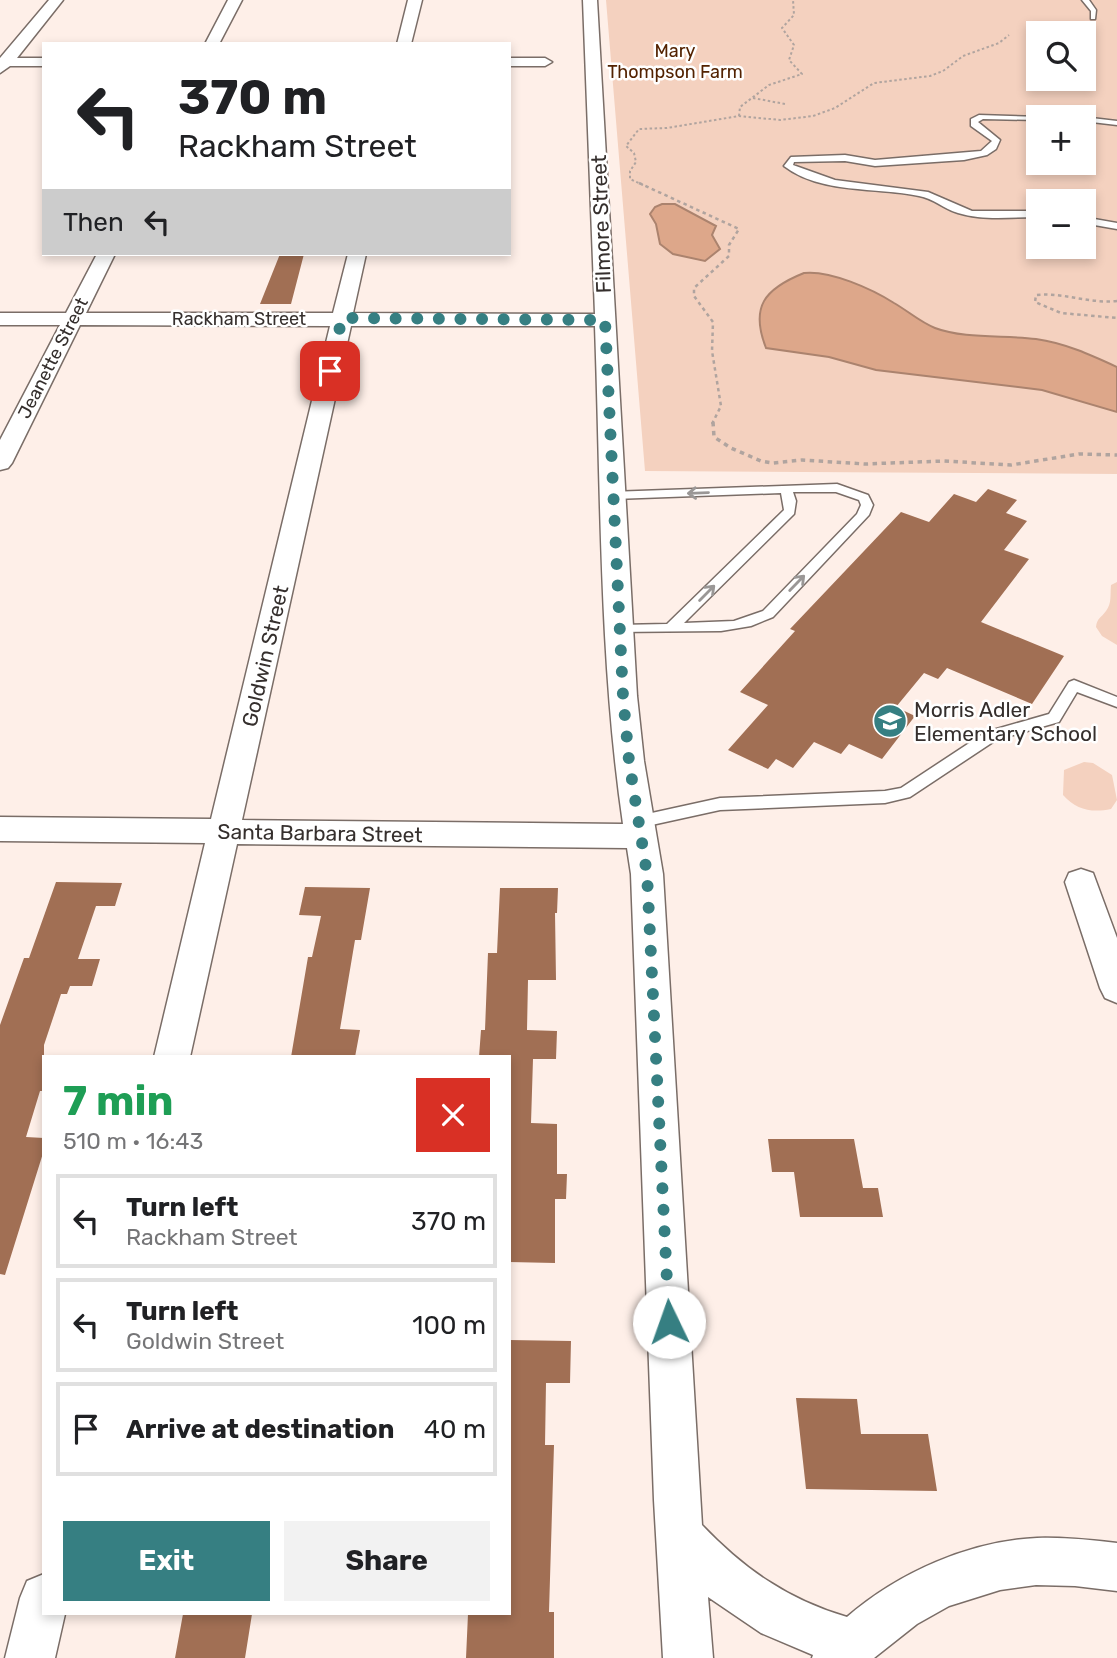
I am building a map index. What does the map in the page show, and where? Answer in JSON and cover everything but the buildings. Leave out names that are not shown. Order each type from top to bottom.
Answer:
[{"type":"street","points":[[2,64],[55,0]]},
{"type":"street","points":[[213,42],[235,0]]},
{"type":"street","points":[[404,42],[415,0]]},
{"type":"street","name":"Filmore Street","points":[[590,0],[619,629],[624,709],[647,874],[688,1658]]},
{"type":"street","points":[[2,64],[42,62]]},
{"type":"street","points":[[511,62],[545,62]]},
{"type":"street","name":"Jeanette Street","points":[[0,463],[105,256]]},
{"type":"street","name":"Goldwin Street","points":[[172,1055],[357,256]]},
{"type":"street","name":"Rackham Street","points":[[0,319],[605,320]]},
{"type":"street","name":"Santa Barbara Street","points":[[0,830],[226,832],[639,829]]},
{"type":"street","points":[[1081,882],[1117,988]]},
{"type":"street","points":[[680,1536],[714,1574],[763,1609],[844,1651],[871,1626],[922,1592],[989,1566],[1044,1559],[1117,1567]]},
{"type":"street","points":[[30,1658],[42,1607]]},
{"type":"lane","points":[[1085,0],[1094,11],[1093,18]]},
{"type":"lane","points":[[1026,118],[982,117],[974,121],[975,127],[996,140],[993,147],[984,153],[964,157],[875,163],[845,158],[802,158],[791,160],[788,166],[798,172],[849,185],[924,194],[946,207],[965,213],[1026,214]]},
{"type":"lane","points":[[1096,120],[1117,122]]},
{"type":"lane","points":[[1096,222],[1117,226]]},
{"type":"lane","points":[[614,495],[837,488],[864,498],[867,505],[863,515],[768,614],[759,620],[671,628],[619,629]]},
{"type":"lane","points":[[671,628],[790,511],[786,489]]},
{"type":"lane","points":[[639,829],[720,804],[885,797],[905,793],[992,736],[1054,718],[1074,685],[1117,702]]},
{"type":"path","points":[[739,116],[740,107],[769,85],[802,74],[789,60],[794,45],[782,28],[794,15],[793,0]]},
{"type":"path","points":[[1009,35],[999,43],[963,56],[953,66],[930,76],[892,80],[863,87],[835,108],[824,112],[780,120],[739,116],[680,126],[639,129],[626,146],[634,153],[636,162],[630,171],[630,179],[739,229],[729,245],[729,256],[694,288],[694,296],[713,322],[712,351],[721,406],[712,424],[714,437],[751,457],[773,463],[802,460],[864,464],[944,461],[996,465],[1079,454],[1117,456]]},
{"type":"path","points":[[753,98],[785,104]]},
{"type":"path","points":[[1117,301],[1095,302],[1047,293],[1036,295],[1034,302],[1051,311],[1117,318]]},
{"type":"green space","name":"Mary Thompson Farm","points":[[606,0],[1117,0],[1117,474],[645,471]]},
{"type":"green space","points":[[1117,582],[1117,645],[1102,636],[1096,627],[1109,605],[1111,585]]},
{"type":"green space","points":[[1084,762],[1093,763],[1112,775],[1117,800],[1111,809],[1085,809],[1073,804],[1063,795],[1064,770]]},
{"type":"shaded area","points":[[675,204],[716,226],[712,235],[720,249],[705,261],[673,254],[660,244],[656,224],[650,214],[655,207]]},
{"type":"shaded area","points":[[804,273],[826,274],[863,287],[930,326],[946,331],[1047,341],[1097,358],[1117,367],[1117,412],[1042,390],[876,370],[829,357],[766,348],[760,321],[760,310],[764,301],[779,286]]},
{"type":"place","name":"Morris Adler Elementary School","points":[[890,721]]},
{"type":"route","points":[[330,371],[342,318],[605,320],[623,696],[629,761],[647,874],[669,1322]]}]
